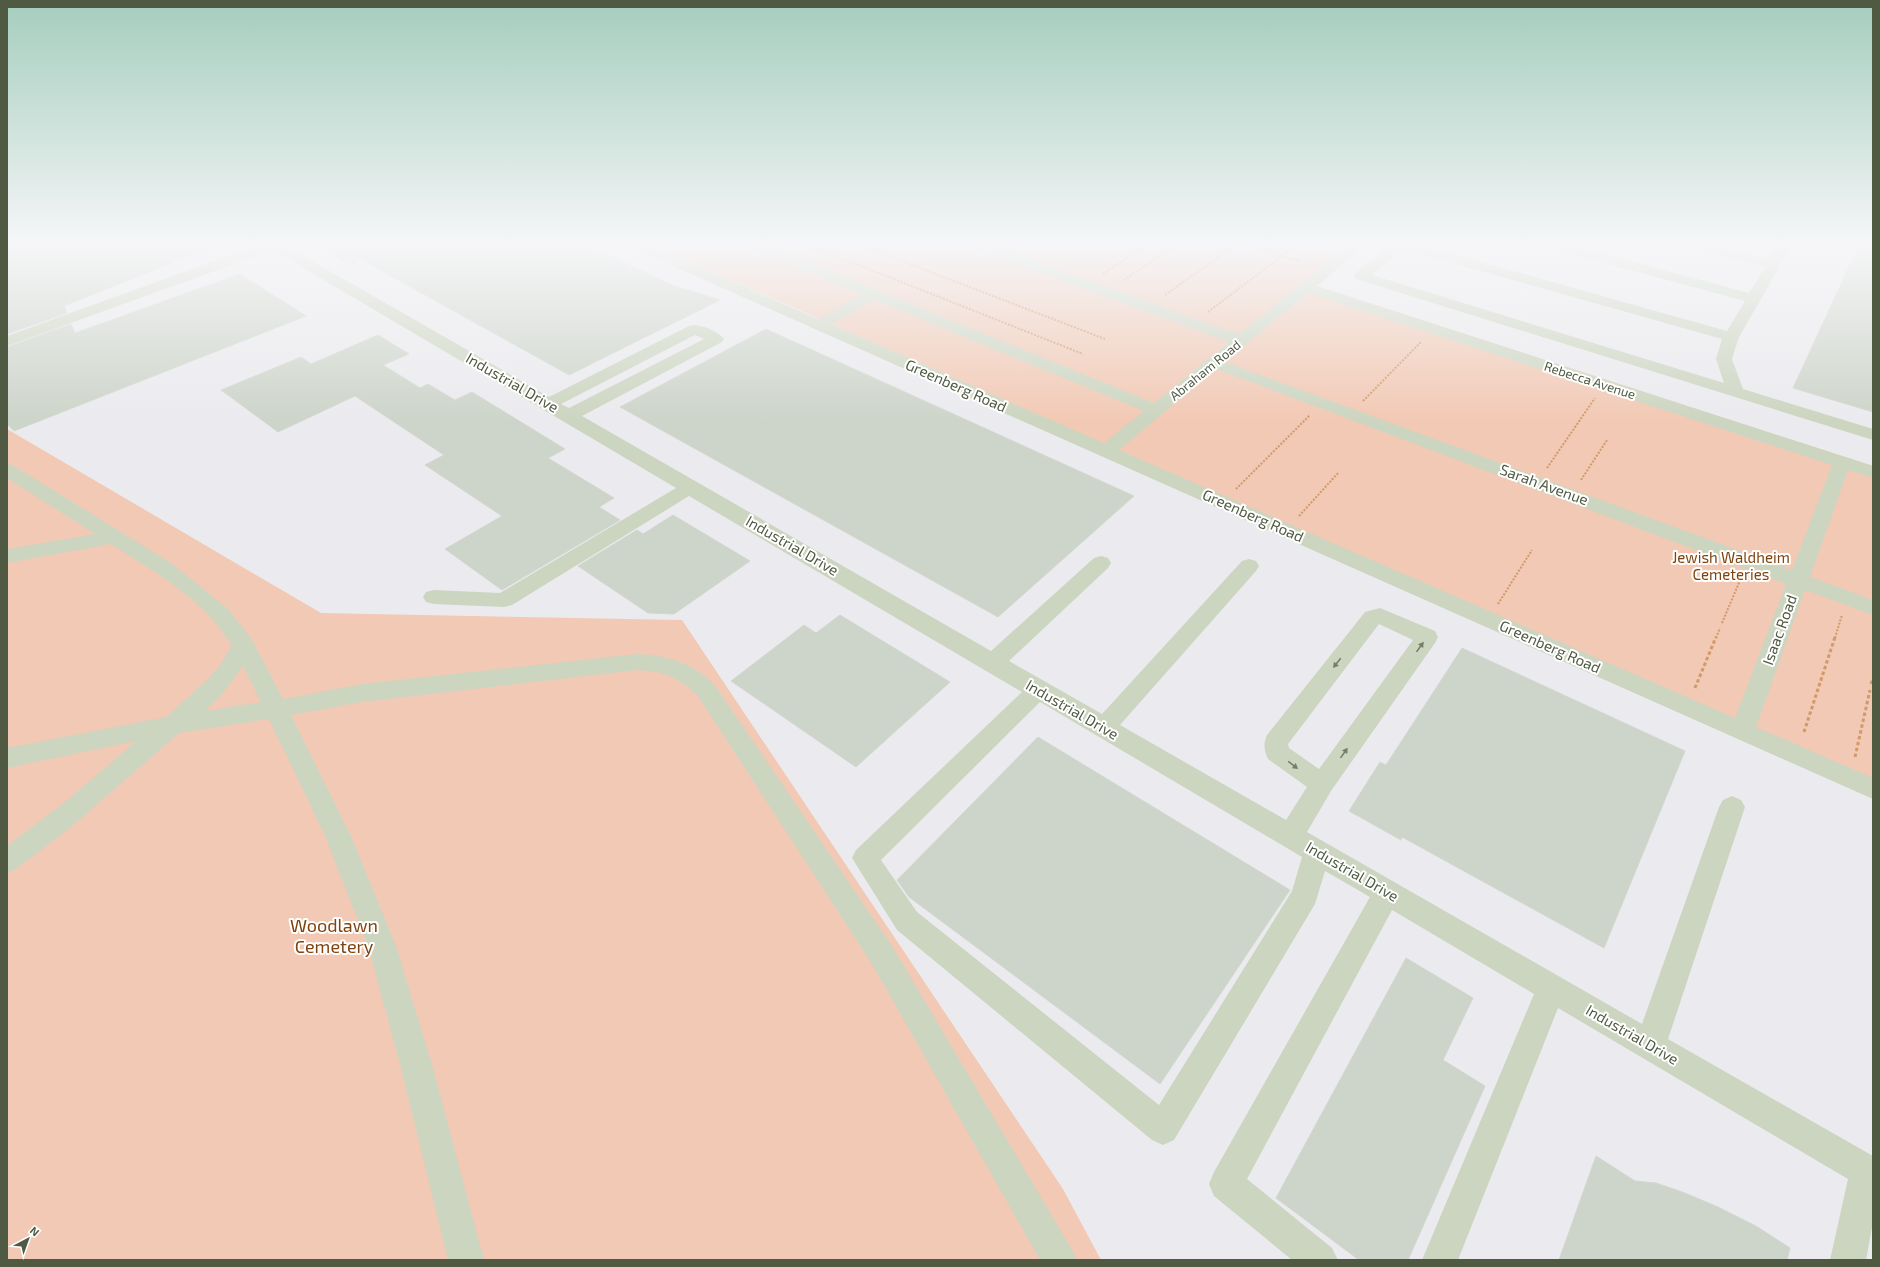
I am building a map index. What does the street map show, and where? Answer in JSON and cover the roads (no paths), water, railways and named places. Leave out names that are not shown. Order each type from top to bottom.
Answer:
[{"type":"street","points":[[7,341],[114,302]]},
{"type":"street","name":"Industrial Drive","points":[[373,302],[1870,1173]]},
{"type":"street","name":"Greenberg Road","points":[[766,302],[1873,789]]},
{"type":"street","points":[[818,325],[859,302]]},
{"type":"street","points":[[894,302],[1156,410]]},
{"type":"street","points":[[1135,302],[1242,341]]},
{"type":"street","name":"Abraham Road","points":[[1106,451],[1289,302]]},
{"type":"street","name":"Rebecca Avenue","points":[[1349,302],[1873,472]]},
{"type":"street","points":[[1446,302],[1873,435]]},
{"type":"street","points":[[1609,302],[1731,337]]},
{"type":"street","points":[[1735,391],[1724,359],[1731,337],[1752,302]]},
{"type":"street","points":[[548,404],[695,329],[716,339],[568,416]]},
{"type":"street","name":"Sarah Avenue","points":[[1214,363],[1323,402],[1873,608]]},
{"type":"street","name":"Isaac Road","points":[[1742,732],[1842,462]]},
{"type":"street","points":[[10,476],[164,568],[220,614],[242,644],[306,768],[338,836],[382,946],[417,1068],[466,1260]]},
{"type":"street","points":[[434,597],[504,600],[690,486]]},
{"type":"street","points":[[7,556],[114,537]]},
{"type":"street","points":[[992,663],[1101,563]]},
{"type":"street","points":[[1103,728],[1249,566]]},
{"type":"street","points":[[1290,836],[1322,784],[1427,637],[1380,616],[1373,617],[1276,742],[1277,752],[1293,765],[1322,784]]},
{"type":"street","points":[[7,861],[73,812],[210,692],[228,672],[236,659],[242,644]]},
{"type":"street","points":[[7,758],[171,725],[276,709],[362,693],[637,662],[668,665],[695,679],[706,690],[882,955],[1059,1260]]},
{"type":"street","points":[[1038,690],[865,858],[907,921],[1163,1129],[1304,895],[1317,852]]},
{"type":"street","points":[[1650,1046],[1732,807]]},
{"type":"street","points":[[1320,1260],[1226,1184],[1387,892]]},
{"type":"street","points":[[1440,1260],[1551,988]]},
{"type":"street","points":[[1848,1260],[1870,1173]]},
{"type":"park label","name":"Jewish Waldheim Cemeteries","points":[[1731,566]]},
{"type":"park label","name":"Woodlawn Cemetery","points":[[334,936]]}]
